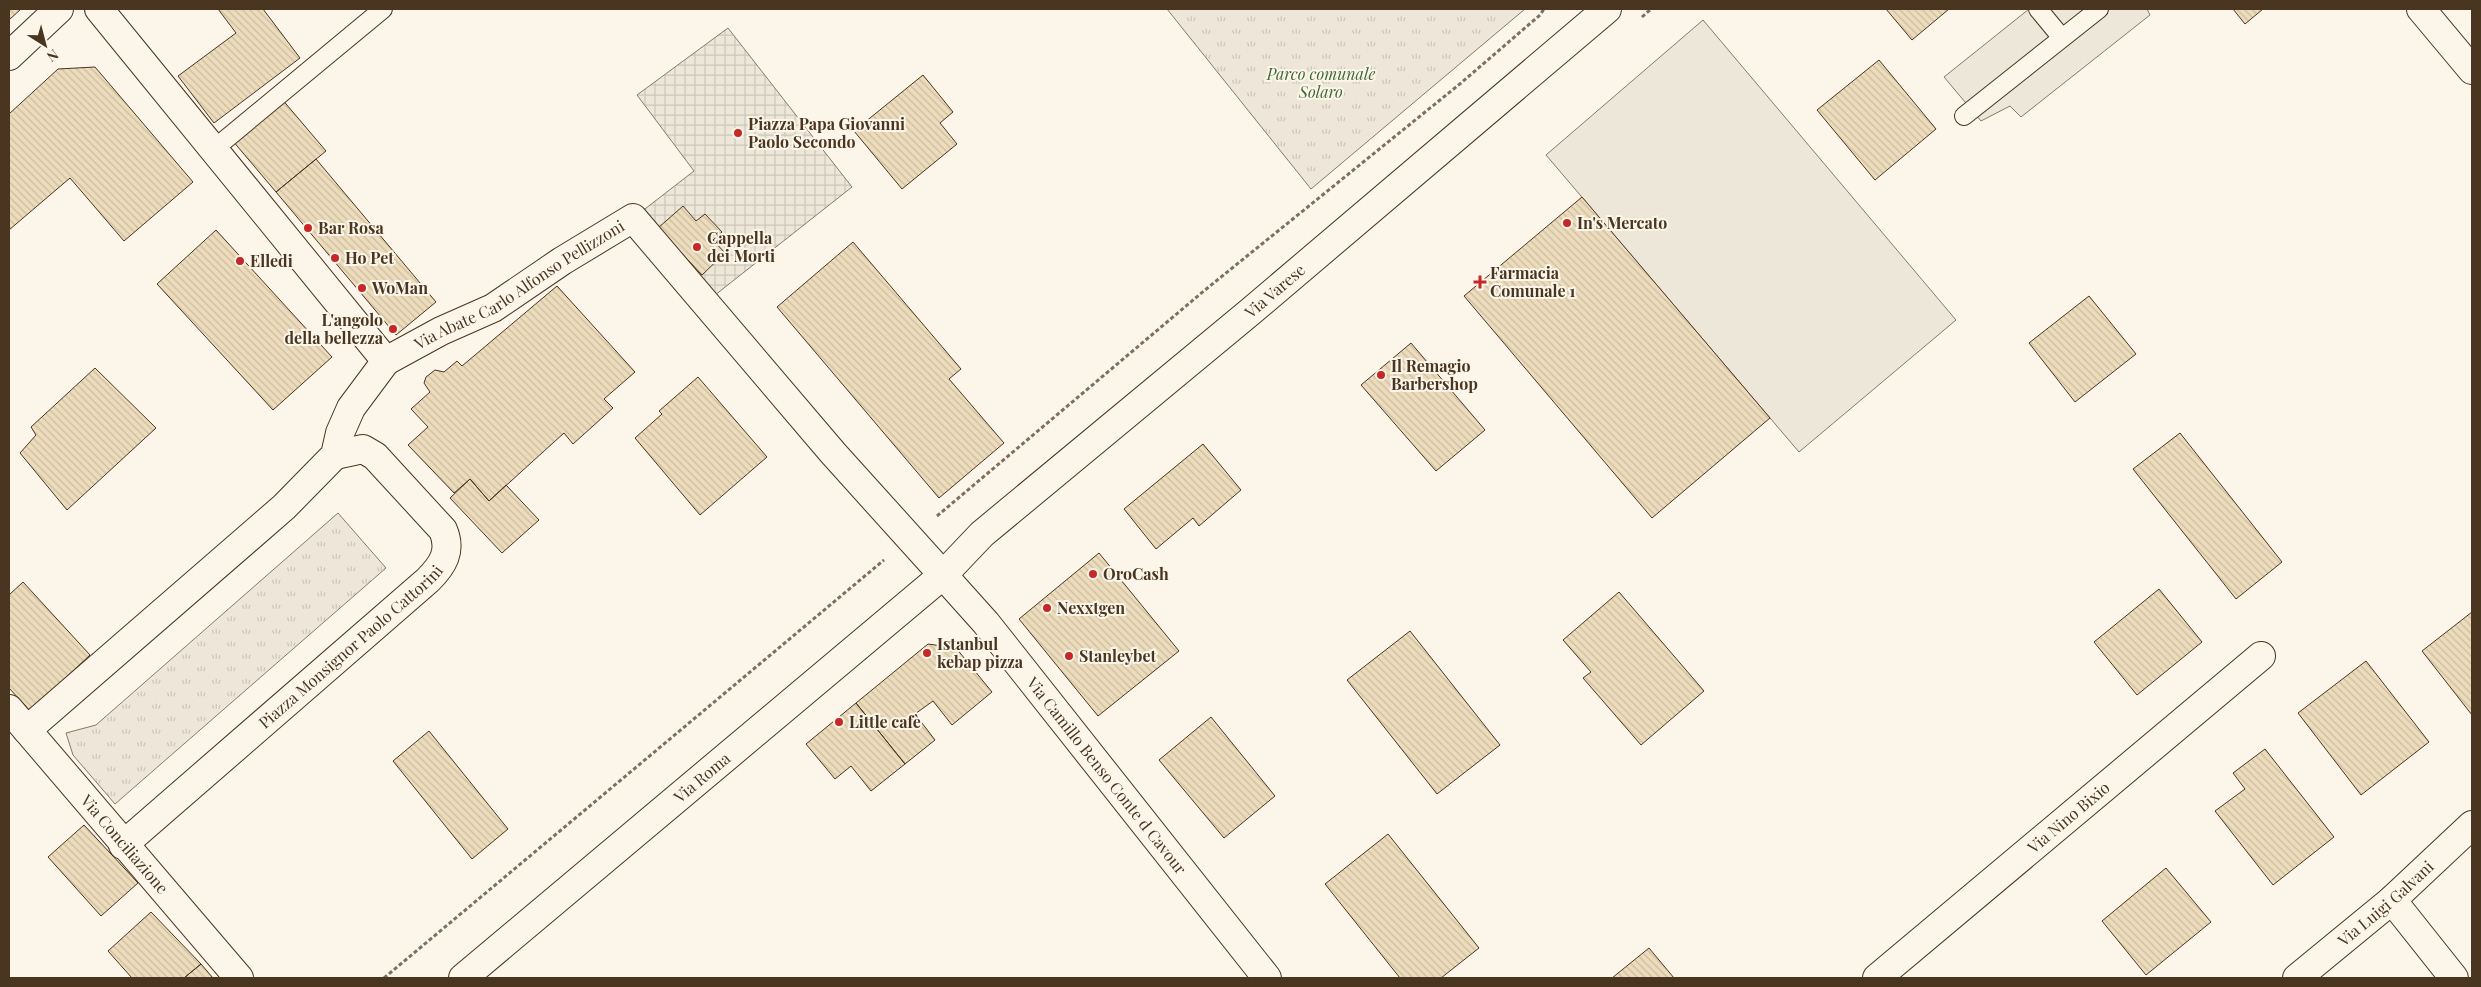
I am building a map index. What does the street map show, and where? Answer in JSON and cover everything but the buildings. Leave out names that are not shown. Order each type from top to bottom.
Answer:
[{"type":"street","points":[[9,56],[59,9]]},
{"type":"street","points":[[27,730],[284,507],[335,455],[340,433],[351,408],[386,361],[99,9]]},
{"type":"street","name":"Via Varese","points":[[943,575],[988,530],[1264,300],[1607,9]]},
{"type":"street","points":[[2421,9],[2472,70]]},
{"type":"street","name":"Via Abate Carlo Alfonso Pellizzoni","points":[[386,361],[441,331],[493,308],[562,261],[633,218],[834,453],[943,575]]},
{"type":"street","name":"Piazza Monsignor Paolo Cattorini","points":[[123,845],[428,580],[446,557],[448,541],[443,530],[375,456],[363,448],[335,455]]},
{"type":"street","name":"Via Roma","points":[[463,978],[943,575]]},
{"type":"street","name":"Via Camillo Benso Conte d Cavour","points":[[943,575],[986,622],[1268,978]]},
{"type":"street","name":"Via Nino Bixio","points":[[1877,978],[2261,656]]},
{"type":"street","name":"Via Conciliazione","points":[[9,709],[123,845],[239,978]]},
{"type":"street","name":"Via Luigi Galvani","points":[[2297,978],[2392,900],[2472,825]]},
{"type":"street","points":[[2392,900],[2454,978]]},
{"type":"lane","points":[[214,150],[383,9]]},
{"type":"lane","points":[[2038,9],[2062,38]]},
{"type":"lane","points":[[1964,116],[2099,9]]},
{"type":"path","points":[[384,978],[1206,290],[1461,84],[1540,15],[1544,9]]},
{"type":"green space","name":"Parco comunale Solaro","points":[[1167,9],[1525,9],[1311,189]]},
{"type":"green space","points":[[338,513],[386,568],[115,804],[73,755],[66,733],[96,725]]},
{"type":"shaded area","points":[[2029,9],[2147,9],[2150,15],[2021,117],[2010,106],[1981,121],[1944,77]]},
{"type":"shaded area","points":[[1703,20],[1956,320],[1799,452],[1546,155]]},
{"type":"shaded area","name":"Piazza Papa Giovanni Paolo Secondo","points":[[728,28],[852,187],[710,299],[641,212],[694,171],[637,95]]},
{"type":"place","name":"Piazza Papa Giovanni Paolo Secondo","points":[[738,133]]},
{"type":"place","name":"In's Mercato","points":[[1567,223]]},
{"type":"place","name":"Bar Rosa","points":[[308,228]]},
{"type":"place","name":"Cappella dei Morti","points":[[697,247]]},
{"type":"place","name":"Ho Pet","points":[[335,258]]},
{"type":"place","name":"Elledi","points":[[240,261]]},
{"type":"place","name":"Farmacia Comunale 1","points":[[1480,282]]},
{"type":"place","name":"WoMan","points":[[362,288]]},
{"type":"place","name":"L'angolo della bellezza","points":[[393,329]]},
{"type":"place","name":"Il Remagio Barbershop","points":[[1381,375]]},
{"type":"place","name":"OroCash","points":[[1093,574]]},
{"type":"place","name":"Nexxtgen","points":[[1047,608]]},
{"type":"place","name":"Istanbul kebap pizza","points":[[927,653]]},
{"type":"place","name":"Stanleybet","points":[[1069,656]]},
{"type":"place","name":"Little cafè","points":[[839,722]]}]
